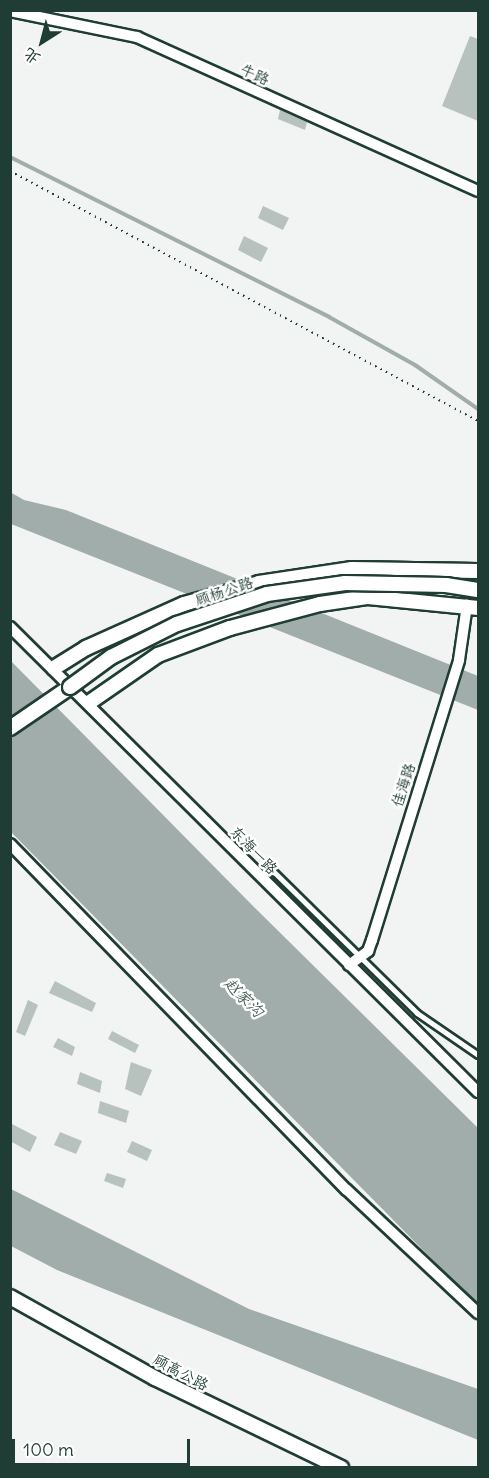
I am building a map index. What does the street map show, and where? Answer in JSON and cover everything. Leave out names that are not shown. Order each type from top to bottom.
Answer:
[{"type":"street","name":"牛路","points":[[10,11],[137,37],[478,191]]},
{"type":"street","points":[[54,668],[86,648],[184,603],[259,583],[352,569],[478,569]]},
{"type":"street","name":"顾杨公路","points":[[10,728],[111,657],[177,624],[267,594],[345,583],[446,585],[478,590]]},
{"type":"street","points":[[90,702],[158,655],[230,628],[320,604],[368,597],[473,607]]},
{"type":"street","name":"佳海路","points":[[349,965],[362,955],[372,940],[459,660],[473,607]]},
{"type":"street","name":"东海一路","points":[[10,627],[90,702],[349,965],[478,1092]]},
{"type":"street","points":[[10,844],[339,1182],[478,1313]]},
{"type":"street","name":"顾高公路","points":[[10,1297],[155,1378],[341,1467]]},
{"type":"lane","points":[[269,867],[362,955],[417,1013],[478,1055]]},
{"type":"path","points":[[10,171],[478,421]]},
{"type":"water","points":[[10,492],[24,500],[66,510],[478,676],[478,710],[11,524]]},
{"type":"water","name":"赵家沟","points":[[10,660],[252,905],[478,1128],[478,1306],[11,832]]},
{"type":"water","points":[[11,1189],[249,1309],[478,1389],[478,1440],[57,1270],[11,1246]]},
{"type":"building","points":[[470,36],[478,39],[478,121],[442,106]]},
{"type":"building","points":[[280,110],[307,122],[305,130],[278,119]]},
{"type":"building","points":[[263,206],[289,218],[283,230],[258,218]]},
{"type":"building","points":[[244,236],[268,248],[261,262],[238,250]]},
{"type":"building","points":[[55,981],[96,1003],[92,1012],[49,993]]},
{"type":"building","points":[[28,1000],[38,1005],[25,1036],[16,1032]]},
{"type":"building","points":[[112,1031],[139,1045],[135,1053],[108,1039]]},
{"type":"building","points":[[58,1038],[75,1047],[72,1056],[53,1047]]},
{"type":"building","points":[[131,1062],[152,1070],[141,1096],[125,1089]]},
{"type":"building","points":[[80,1072],[102,1081],[100,1093],[77,1084]]},
{"type":"building","points":[[100,1101],[129,1111],[126,1123],[98,1113]]},
{"type":"building","points":[[10,1123],[37,1137],[30,1152],[10,1141]]},
{"type":"building","points":[[60,1132],[82,1141],[76,1154],[54,1145]]},
{"type":"building","points":[[132,1141],[152,1150],[147,1161],[127,1152]]},
{"type":"building","points":[[107,1173],[126,1179],[123,1188],[104,1181]]},
{"type":"waterway","points":[[10,157],[329,317],[415,365],[478,409]]}]
